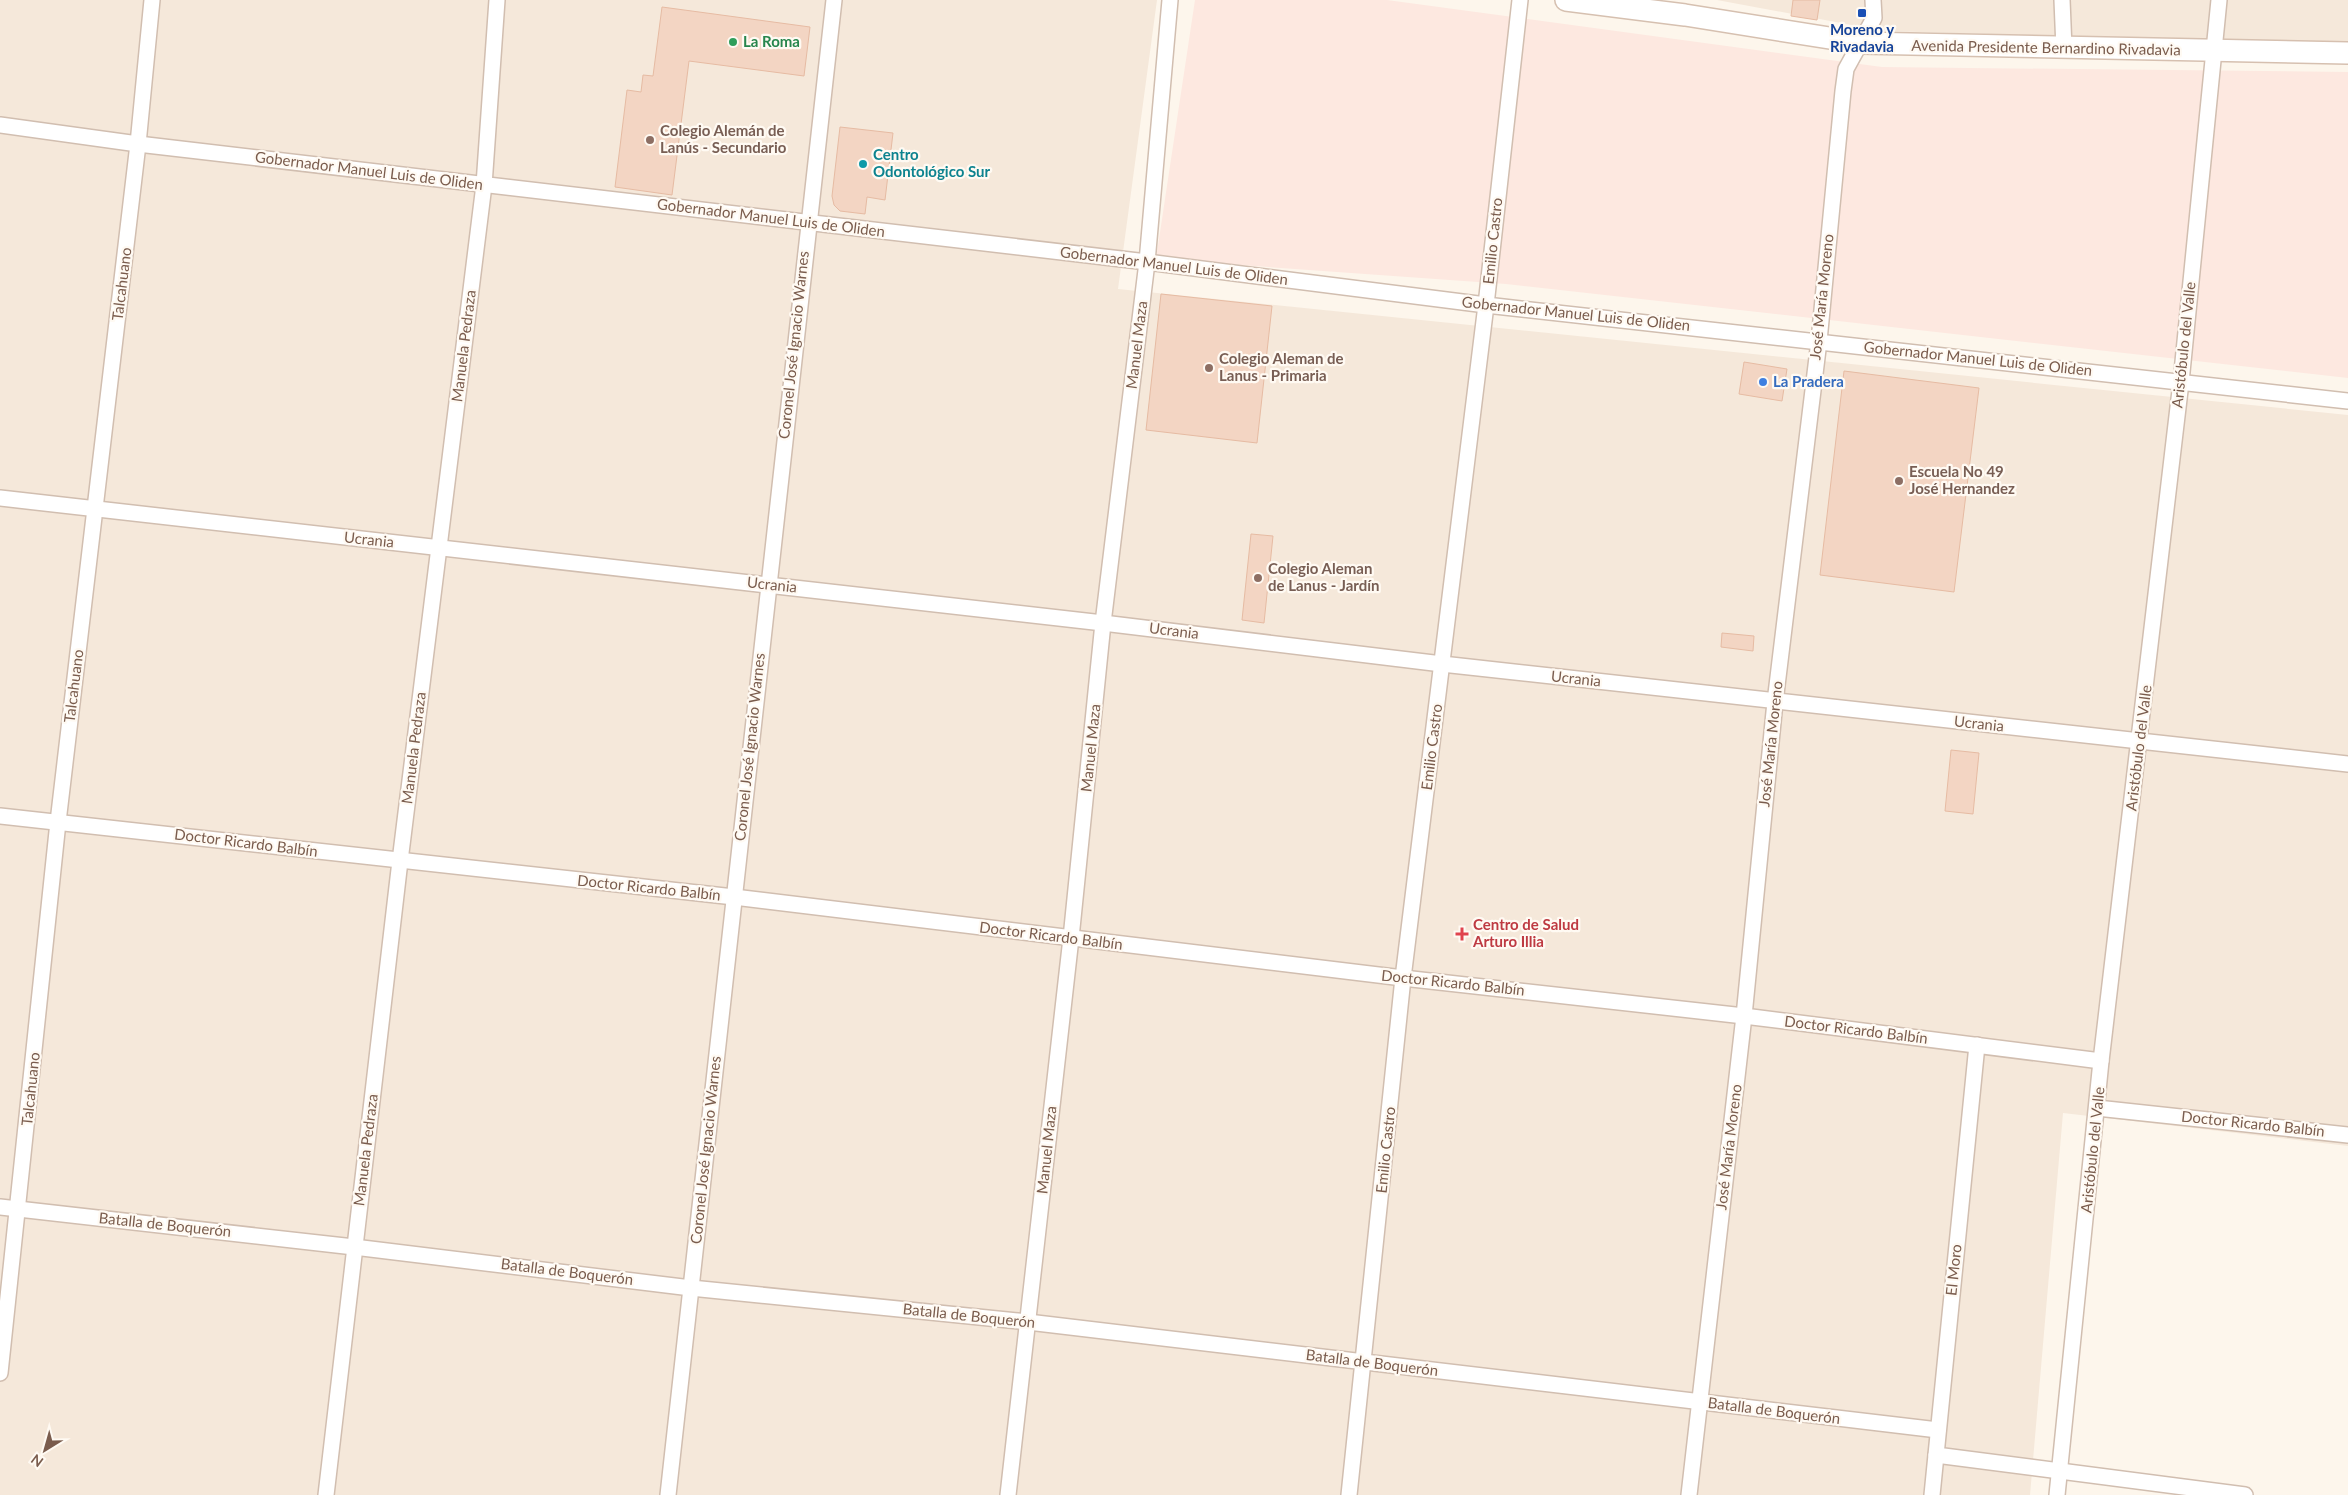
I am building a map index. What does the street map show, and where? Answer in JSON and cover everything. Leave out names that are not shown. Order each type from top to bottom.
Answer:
[{"type":"street","name":"Talcahuano","points":[[0,1373],[19,1209],[58,822],[138,144],[152,0]]},
{"type":"street","name":"Manuela Pedraza","points":[[326,1495],[400,861],[484,185],[497,0]]},
{"type":"street","name":"Coronel José Ignacio Warnes","points":[[668,1495],[834,0]]},
{"type":"street","name":"Manuel Maza","points":[[1008,1495],[1071,938],[1103,623],[1147,262],[1170,0]]},
{"type":"street","name":"Emilio Castro","points":[[1349,1495],[1404,978],[1486,305],[1520,0]]},
{"type":"street","name":"Avenida Presidente Bernardino Rivadavia","points":[[1566,0],[1685,8],[1861,43],[2064,49],[2348,53]]},
{"type":"street","name":"José María Moreno","points":[[1689,1495],[1744,1016],[1775,702],[1818,341],[1843,91],[1846,69],[1874,18],[1873,0]]},
{"type":"street","points":[[2062,0],[2064,49]]},
{"type":"street","name":"Aristóbulo del Valle","points":[[2057,1495],[2102,1060],[2181,382],[2219,0]]},
{"type":"street","name":"Gobernador Manuel Luis de Oliden","points":[[0,125],[138,144],[1147,262],[1486,305],[2348,401]]},
{"type":"street","name":"Ucrania","points":[[0,498],[1103,623],[1775,702],[2348,764]]},
{"type":"street","name":"Doctor Ricardo Balbín","points":[[0,816],[734,897],[2102,1060]]},
{"type":"street","name":"El Moro","points":[[1932,1495],[1977,1045]]},
{"type":"street","name":"Doctor Ricardo Balbín","points":[[2098,1108],[2348,1135]]},
{"type":"street","name":"Batalla de Boquerón","points":[[0,1207],[691,1288],[1028,1322],[1938,1430]]},
{"type":"street","points":[[1936,1455],[2246,1495]]},
{"type":"shaded area","points":[[0,0],[1157,0],[1118,289],[2348,415],[2348,1146],[2063,1113],[2030,1495],[0,1495]]},
{"type":"shaded area","points":[[1195,0],[1387,0],[1882,67],[2348,72],[2348,378],[1506,284],[1156,259]]},
{"type":"shaded area","points":[[1717,0],[2348,0],[2348,44],[1884,31]]},
{"type":"building","points":[[1793,0],[1820,0],[1817,20],[1791,16]]},
{"type":"building","points":[[662,7],[810,27],[804,76],[689,61],[672,195],[615,187],[627,90],[641,92],[643,75],[653,76]]},
{"type":"building","name":"Centro Odontológico Sur","points":[[840,127],[893,133],[885,200],[867,197],[865,214],[840,211],[834,205],[832,196]]},
{"type":"building","name":"Colegio Aleman de Lanus - Primaria","points":[[1161,294],[1272,306],[1257,443],[1146,430]]},
{"type":"building","name":"La Pradera","points":[[1744,362],[1787,369],[1782,401],[1739,394]]},
{"type":"building","name":"Escuela No 49 José Hernandez","points":[[1844,371],[1979,388],[1954,592],[1820,575]]},
{"type":"building","name":"Colegio Aleman de Lanus - Jardín","points":[[1251,534],[1273,536],[1264,623],[1242,620]]},
{"type":"building","points":[[1722,633],[1754,636],[1753,651],[1721,647]]},
{"type":"building","points":[[1951,750],[1979,753],[1973,814],[1945,811]]},
{"type":"place","name":"Moreno y Rivadavia","points":[[1862,13]]},
{"type":"place","name":"La Roma","points":[[733,42]]},
{"type":"place","name":"Colegio Alemán de Lanús - Secundario","points":[[650,140]]},
{"type":"place","name":"Centro Odontológico Sur","points":[[863,164]]},
{"type":"place","name":"Colegio Aleman de Lanus - Primaria","points":[[1209,368]]},
{"type":"place","name":"La Pradera","points":[[1763,382]]},
{"type":"place","name":"Escuela No 49 José Hernandez","points":[[1899,481]]},
{"type":"place","name":"Colegio Aleman de Lanus - Jardín","points":[[1258,578]]},
{"type":"place","name":"Centro de Salud Arturo Illia","points":[[1462,934]]}]
